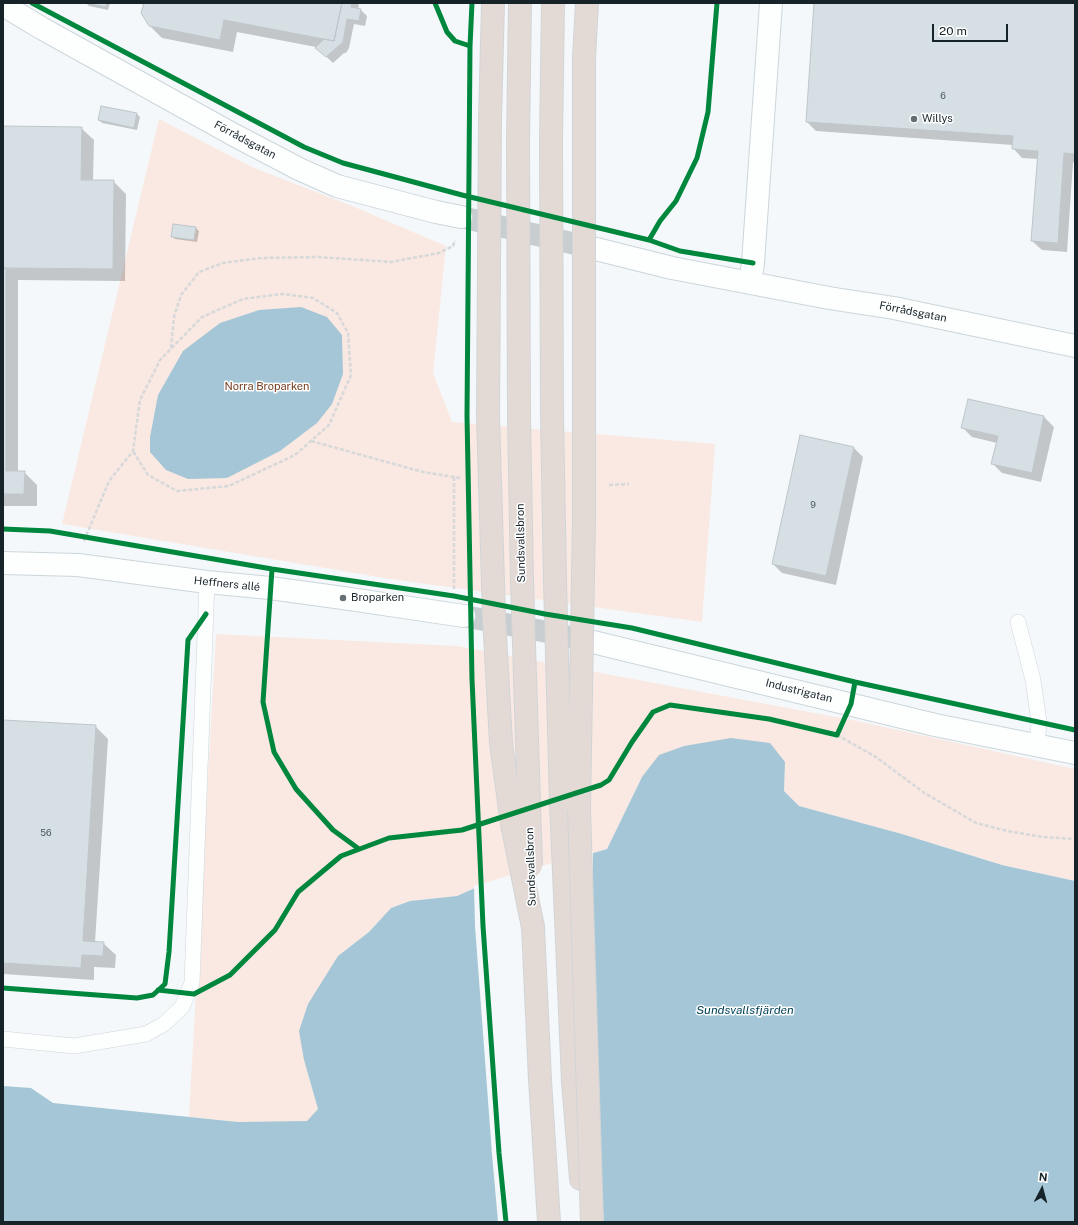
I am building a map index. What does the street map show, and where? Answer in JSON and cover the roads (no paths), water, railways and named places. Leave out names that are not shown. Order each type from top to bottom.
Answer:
[{"type":"highway","points":[[493,3],[490,120],[488,416],[494,617],[501,743],[512,824],[533,927]]},
{"type":"highway","name":"Sundsvallsbron","points":[[520,3],[518,141],[519,416],[522,589],[533,927],[540,1080],[550,1222]]},
{"type":"highway","points":[[553,3],[551,140],[552,416],[555,581],[561,802],[574,1082],[584,1222]]},
{"type":"highway","points":[[587,3],[584,58],[584,520],[579,809],[592,1222]]},
{"type":"street","points":[[750,283],[753,263],[771,3]]},
{"type":"street","name":"Förrådsgatan","points":[[3,5],[43,29],[234,135],[299,169],[337,186],[436,212],[461,217]]},
{"type":"street","name":"Förrådsgatan","points":[[3,18],[43,29]]},
{"type":"street","name":"Förrådsgatan","points":[[588,247],[672,268],[828,298],[894,308],[1075,346]]},
{"type":"street","name":"Heffners allé","points":[[3,563],[78,565],[336,597],[456,608]]},
{"type":"street","name":"Industrigatan","points":[[593,642],[935,725],[1037,744],[1075,753]]},
{"type":"lane","points":[[3,1039],[74,1046],[146,1034],[164,1024],[182,1007],[192,983],[207,582]]},
{"type":"lane","points":[[1018,622],[1033,680],[1039,722],[1037,744]]},
{"type":"water","points":[[301,307],[327,317],[342,335],[343,374],[332,404],[317,423],[280,451],[227,478],[188,479],[166,470],[150,452],[150,437],[158,395],[183,351],[220,323],[259,310]]},
{"type":"water","name":"Sundsvallsfjärden","points":[[731,738],[770,743],[785,762],[784,791],[799,806],[902,834],[1002,865],[1075,881],[1075,1222],[3,1222],[3,1086],[31,1088],[53,1103],[238,1122],[307,1121],[318,1109],[304,1060],[299,1031],[308,1004],[338,956],[369,932],[391,908],[410,901],[457,896],[475,888],[607,849],[642,777],[659,755],[684,746]]},
{"type":"tunnel","points":[[461,217],[588,247]]},
{"type":"tunnel","points":[[464,616],[593,642]]},
{"type":"place","name":"Willys","points":[[914,119]]},
{"type":"place","name":"Broparken","points":[[343,598]]},
{"type":"park label","name":"Norra Broparken","points":[[267,387]]}]
